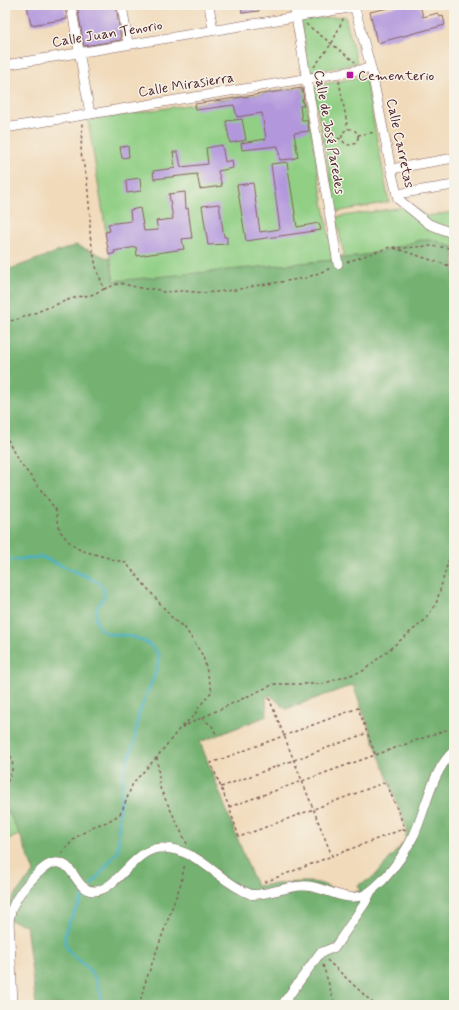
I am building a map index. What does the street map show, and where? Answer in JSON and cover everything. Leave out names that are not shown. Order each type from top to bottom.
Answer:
[{"type":"street","points":[[72,5],[86,114]]},
{"type":"street","points":[[122,5],[128,44]]},
{"type":"street","points":[[208,5],[213,30]]},
{"type":"street","name":"Calle de José Paredes","points":[[294,5],[338,264]]},
{"type":"street","name":"Calle Juan Tenorio","points":[[5,65],[355,6]]},
{"type":"street","name":"Calle Carretas","points":[[355,6],[371,68],[398,199],[429,224],[454,234]]},
{"type":"street","name":"Calle Mirasierra","points":[[5,128],[371,68]]},
{"type":"street","points":[[391,169],[454,158]]},
{"type":"street","points":[[397,194],[454,185]]},
{"type":"street","points":[[13,1005],[9,917],[18,896],[43,869],[53,863],[59,862],[69,867],[84,888],[90,891],[97,891],[106,887],[145,852],[153,848],[177,849],[208,866],[224,880],[252,895],[301,885],[320,888],[350,898],[361,896],[371,891],[394,869],[408,830],[430,792],[444,763],[454,751]]},
{"type":"street","points":[[282,1005],[320,953],[335,947],[365,903],[371,891]]},
{"type":"path","points":[[307,78],[309,72],[332,43],[345,16],[344,9]]},
{"type":"path","points":[[296,17],[357,63]]},
{"type":"path","points":[[338,74],[348,129]]},
{"type":"path","points":[[86,114],[81,134],[81,153],[87,180],[90,235],[96,267],[104,289]]},
{"type":"path","points":[[342,138],[344,142],[349,145],[357,142],[358,135],[355,130],[348,129]]},
{"type":"path","points":[[342,138],[344,132],[348,129]]},
{"type":"path","points":[[358,135],[383,131]]},
{"type":"path","points":[[317,142],[342,138]]},
{"type":"path","points":[[5,322],[65,300],[90,295],[120,283],[144,289],[156,289],[163,292],[182,291],[205,293],[235,290],[306,278],[338,264],[350,262],[390,247],[405,248],[428,246],[454,248]]},
{"type":"path","points":[[390,247],[447,265],[454,269]]},
{"type":"path","points":[[5,434],[16,457],[56,510],[60,531],[68,541],[80,550],[126,563],[174,620],[185,628],[203,656],[212,691],[199,707],[194,716],[180,728],[157,757],[133,783],[122,811],[107,822],[94,826],[76,838],[53,863]]},
{"type":"path","points":[[180,728],[274,684],[322,684],[363,670],[425,620],[436,604],[454,541]]},
{"type":"path","points":[[269,698],[332,856]]},
{"type":"path","points":[[265,882],[332,856],[408,830],[404,826],[386,782],[239,837],[229,807],[211,763],[358,708],[375,754]]},
{"type":"path","points":[[202,718],[212,726],[217,736]]},
{"type":"path","points":[[229,807],[454,727]]},
{"type":"path","points":[[221,788],[367,733]]},
{"type":"path","points":[[5,746],[12,756],[13,770],[5,786]]},
{"type":"path","points":[[140,1004],[149,971],[190,855],[160,788],[157,757]]},
{"type":"path","points":[[320,953],[335,1005]]},
{"type":"path","points":[[320,953],[376,1005]]},
{"type":"green space","points":[[345,16],[357,63],[309,73],[301,20]]},
{"type":"green space","points":[[365,76],[389,202],[336,212],[313,86]]},
{"type":"green space","points":[[304,87],[333,260],[114,282],[88,120]]},
{"type":"green space","points":[[412,206],[426,216],[454,212],[454,248],[433,240],[377,253],[333,260],[344,255],[336,217]]},
{"type":"green space","points":[[420,240],[433,240],[454,248],[454,1005],[36,1005],[26,925],[5,919],[8,907],[12,900],[34,872],[20,835],[5,805],[5,271],[76,245],[110,259],[114,281],[333,260],[377,253]],"holes":[[[353,685],[407,830],[405,841],[373,878],[358,885],[360,891],[348,893],[312,882],[256,886],[200,742],[267,716],[266,697],[270,695],[286,709]]]},
{"type":"green space","points":[[5,805],[20,835],[5,840]]},
{"type":"building","points":[[27,5],[65,5],[67,19],[31,25]]},
{"type":"building","points":[[77,5],[116,5],[121,40],[84,46]]},
{"type":"building","points":[[241,5],[258,5],[259,11],[242,13]]},
{"type":"building","points":[[402,5],[420,5],[423,17],[438,13],[440,17],[443,16],[445,25],[377,43],[370,12]]},
{"type":"building","points":[[302,88],[304,99],[302,99],[304,106],[300,106],[302,120],[307,120],[309,131],[294,133],[298,157],[292,159],[280,160],[278,146],[242,150],[241,143],[266,139],[262,113],[237,117],[234,105],[196,110],[195,104]]},
{"type":"building","points":[[242,119],[246,140],[230,143],[226,121]]},
{"type":"building","points":[[222,145],[225,162],[232,160],[233,168],[218,171],[222,186],[200,189],[197,174],[154,179],[153,171],[175,168],[173,152],[178,152],[181,167],[208,164],[206,148]]},
{"type":"building","points":[[128,146],[129,157],[122,158],[120,147]]},
{"type":"building","points":[[287,162],[297,227],[319,223],[321,230],[246,241],[237,185],[253,183],[260,232],[280,229],[271,164]]},
{"type":"building","points":[[140,178],[141,191],[127,193],[126,180]]},
{"type":"building","points":[[185,192],[186,209],[188,208],[192,238],[182,239],[184,249],[137,256],[136,247],[114,251],[115,253],[109,255],[105,232],[110,231],[108,224],[131,221],[130,210],[140,208],[144,231],[158,230],[156,221],[173,219],[169,194]]},
{"type":"building","points":[[219,204],[224,237],[227,237],[227,244],[208,245],[202,206]]},
{"type":"waterway","points":[[5,563],[11,560],[42,557],[101,584],[105,594],[96,611],[97,624],[100,628],[108,634],[128,636],[148,643],[159,655],[156,672],[139,713],[134,744],[124,769],[119,815],[118,851],[92,884]]},
{"type":"waterway","points":[[84,896],[69,923],[65,935],[65,941],[70,952],[93,974],[100,990],[100,1005]]},
{"type":"place","name":"Cementerio","points":[[350,75]]}]
